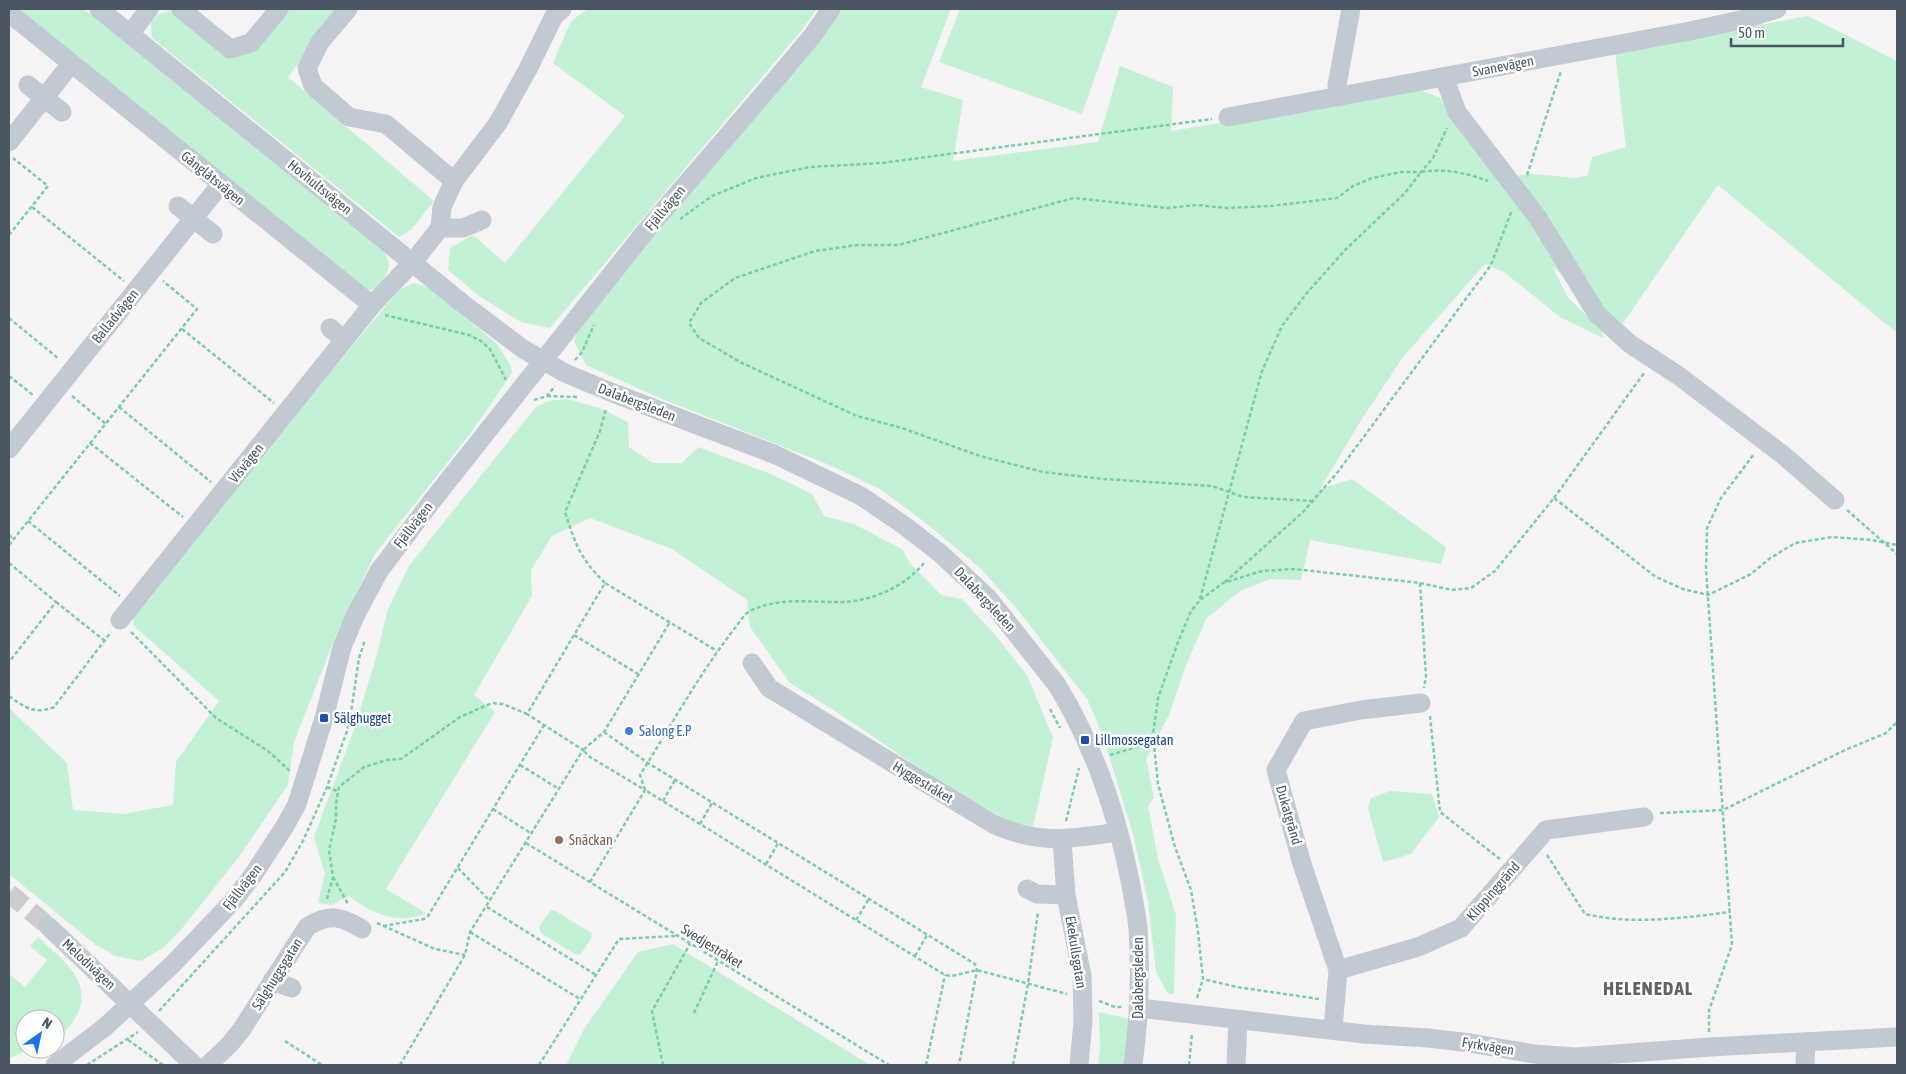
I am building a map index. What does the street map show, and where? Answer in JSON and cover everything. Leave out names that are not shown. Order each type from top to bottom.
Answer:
[{"type":"street","name":"Hovhultsvägen","points":[[99,9],[413,262],[462,304],[522,349],[543,361]]},
{"type":"street","points":[[130,34],[149,9]]},
{"type":"street","points":[[181,9],[230,49],[251,43],[279,9]]},
{"type":"street","points":[[348,9],[320,42],[307,68],[313,86],[349,117],[386,124],[454,181]]},
{"type":"street","points":[[372,305],[413,262],[440,228],[442,207],[454,181],[498,123],[528,69],[554,16],[562,9]]},
{"type":"street","name":"Fjällvägen","points":[[55,1065],[105,1027],[184,952],[234,900],[267,855],[297,804],[324,718],[342,647],[368,590],[399,543],[644,232],[801,49],[831,9]]},
{"type":"street","points":[[1339,96],[1336,85],[1351,9]]},
{"type":"street","name":"Svanevägen","points":[[1228,117],[1745,19],[1777,9]]},
{"type":"street","name":"Gånglåtsvägen","points":[[9,13],[372,305]]},
{"type":"street","points":[[9,142],[71,64]]},
{"type":"street","points":[[1444,77],[1457,112],[1538,218],[1598,314],[1630,344],[1679,376],[1764,441],[1835,500]]},
{"type":"street","points":[[28,85],[62,112]]},
{"type":"street","name":"Balladvägen","points":[[9,449],[221,184]]},
{"type":"street","points":[[178,206],[213,234]]},
{"type":"street","points":[[440,228],[463,228],[482,220]]},
{"type":"street","name":"Visvägen","points":[[126,613],[286,412],[337,334],[372,305]]},
{"type":"street","name":"Dalabergsleden","points":[[543,361],[565,373],[608,391],[776,454],[861,496],[905,526],[941,554],[988,598],[1058,685],[1065,697],[1094,760],[1118,832],[1128,871],[1138,928],[1139,1008],[1133,1065]]},
{"type":"street","name":"Hyggestråket","points":[[752,663],[769,688],[828,734],[921,791],[1011,833],[1062,840],[1118,832]]},
{"type":"street","name":"Dukatgränd","points":[[1333,1029],[1338,970],[1302,864],[1276,770],[1304,720],[1361,710],[1421,703]]},
{"type":"street","name":"Klippinggränd","points":[[1338,970],[1418,947],[1462,928],[1546,830],[1644,817]]},
{"type":"street","name":"Ekekullsgatan","points":[[1062,840],[1066,895],[1080,957],[1083,1021],[1079,1065]]},
{"type":"street","points":[[1027,889],[1038,894],[1066,895]]},
{"type":"street","name":"Sälghuggsgatan","points":[[208,1065],[230,1044],[242,1029],[307,926],[318,919],[334,916],[369,925]]},
{"type":"street","name":"Melodivägen","points":[[48,926],[194,1065]]},
{"type":"street","points":[[272,981],[292,988]]},
{"type":"street","name":"Fyrkvägen","points":[[1139,1008],[1364,1034],[1470,1042],[1534,1054],[1606,1060],[1710,1046],[1897,1037]]},
{"type":"street","points":[[1236,1065],[1238,1020]]},
{"type":"street","points":[[1805,1065],[1806,1042]]},
{"type":"path","points":[[1197,998],[1203,979],[1191,890],[1175,847],[1158,784],[1154,742],[1158,698],[1178,642],[1191,610],[1200,600],[1224,583],[1303,512],[1338,474],[1491,265],[1535,153],[1566,54]]},
{"type":"path","points":[[678,221],[712,196],[756,178],[810,167],[882,163],[1228,117]]},
{"type":"path","points":[[1200,600],[1262,371],[1282,326],[1306,294],[1346,249],[1404,193],[1433,158],[1449,124]]},
{"type":"path","points":[[9,154],[48,186],[9,235]]},
{"type":"path","points":[[1313,501],[1243,497],[1212,486],[1104,479],[1043,472],[980,456],[902,428],[848,412],[742,363],[700,338],[689,323],[701,303],[735,278],[815,250],[858,245],[898,245],[1074,198],[1167,208],[1197,205],[1226,208],[1271,206],[1337,198],[1353,186],[1372,178],[1401,172],[1431,170],[1465,173],[1494,183]]},
{"type":"path","points":[[32,207],[136,290]]},
{"type":"path","points":[[9,545],[197,310],[151,272]]},
{"type":"path","points":[[372,305],[383,314],[469,335],[481,341],[490,349],[503,377],[532,401],[547,396],[582,398]]},
{"type":"path","points":[[9,318],[72,370]]},
{"type":"path","points":[[547,396],[582,352],[597,318]]},
{"type":"path","points":[[182,328],[286,412]]},
{"type":"path","points":[[1224,583],[1262,571],[1294,569],[1386,581],[1420,583],[1452,590],[1471,588],[1495,571],[1554,498],[1654,360]]},
{"type":"path","points":[[9,376],[44,405]]},
{"type":"path","points":[[59,386],[106,424]]},
{"type":"path","points":[[607,405],[600,431],[564,512],[577,548],[588,566],[605,583],[717,651]]},
{"type":"path","points":[[119,407],[223,492]]},
{"type":"path","points":[[1710,1046],[1709,1010],[1732,945],[1706,569],[1707,528],[1721,498],[1764,441]]},
{"type":"path","points":[[90,443],[195,527]]},
{"type":"path","points":[[1554,498],[1656,577],[1683,589],[1708,595],[1751,574],[1769,558],[1795,543],[1832,537],[1897,545]]},
{"type":"path","points":[[1835,500],[1897,554]]},
{"type":"path","points":[[28,520],[126,613],[216,718],[268,751],[294,775],[306,779]]},
{"type":"path","points":[[9,535],[13,539]]},
{"type":"path","points":[[645,790],[640,776],[717,651],[748,611],[777,602],[846,602],[879,595],[902,584],[916,573],[926,559]]},
{"type":"path","points":[[9,564],[104,641]]},
{"type":"path","points":[[527,714],[605,583]]},
{"type":"path","points":[[1420,583],[1426,676],[1421,703],[1429,715],[1440,812],[1513,868]]},
{"type":"path","points":[[9,662],[56,602]]},
{"type":"path","points":[[9,696],[32,711],[46,710],[54,707],[126,613]]},
{"type":"path","points":[[405,1065],[400,1064],[464,954],[470,932],[584,750],[604,732],[670,622]]},
{"type":"path","points":[[574,635],[638,674]]},
{"type":"path","points":[[87,1065],[128,1040],[150,1022],[193,971],[285,872],[303,841],[327,786],[347,731],[359,658],[365,639]]},
{"type":"path","points":[[351,909],[333,877],[329,850],[336,819],[337,791],[364,767],[387,760],[401,759],[460,717],[492,703],[503,704],[527,714],[584,750],[590,757],[945,975],[952,976],[977,970],[1095,999],[1115,1007],[1139,1008]]},
{"type":"path","points":[[1047,704],[1061,730]]},
{"type":"path","points":[[1644,817],[1667,812],[1723,810],[1886,732],[1897,722]]},
{"type":"path","points":[[369,925],[383,926],[424,919],[428,916],[544,725]]},
{"type":"path","points":[[604,732],[675,780],[975,964],[977,970],[959,1065]]},
{"type":"path","points":[[1062,840],[1080,764],[1154,742]]},
{"type":"path","points":[[520,765],[559,789]]},
{"type":"path","points":[[663,801],[675,780]]},
{"type":"path","points":[[327,786],[337,791]]},
{"type":"path","points":[[590,882],[645,790]]},
{"type":"path","points":[[700,824],[712,803]]},
{"type":"path","points":[[493,809],[532,834]]},
{"type":"path","points":[[1537,839],[1585,914],[1605,918],[1678,918],[1730,912]]},
{"type":"path","name":"Svedjestråket","points":[[526,843],[888,1065]]},
{"type":"path","points":[[766,864],[778,843]]},
{"type":"path","points":[[458,868],[490,901]]},
{"type":"path","points":[[327,899],[333,877]]},
{"type":"path","points":[[1013,1065],[1028,984],[1036,917],[1046,894]]},
{"type":"path","points":[[856,920],[869,899]]},
{"type":"path","points":[[486,907],[596,974]]},
{"type":"path","points":[[383,926],[435,949],[464,954]]},
{"type":"path","points":[[470,932],[580,999]]},
{"type":"path","points":[[915,956],[927,935]]},
{"type":"path","points":[[539,1065],[619,939],[677,936]]},
{"type":"path","points":[[663,1065],[652,1011],[690,944]]},
{"type":"path","points":[[694,1013],[718,961]]},
{"type":"path","points":[[926,1065],[945,975]]},
{"type":"path","points":[[1203,979],[1237,987],[1313,999],[1336,999]]},
{"type":"path","points":[[1189,1065],[1192,1033]]},
{"type":"path","points":[[128,1040],[163,1065]]},
{"type":"path","points":[[285,1042],[322,1065]]},
{"type":"green space","points":[[16,9],[84,9],[383,252],[389,261],[386,276],[379,285],[371,290],[359,288]]},
{"type":"green space","points":[[269,9],[339,9],[288,77],[434,201],[411,230],[399,237],[152,38],[151,22],[159,14],[172,10],[230,58]]},
{"type":"green space","points":[[588,9],[817,9],[802,30],[550,328],[521,322],[479,296],[448,270],[450,248],[473,235],[505,263],[625,116],[553,63],[571,21]]},
{"type":"green space","points":[[842,9],[951,9],[921,87],[963,100],[953,161],[1098,142],[1120,66],[1173,87],[1171,131],[1421,90],[1440,98],[1450,113],[1515,176],[1532,174],[1576,178],[1588,175],[1592,157],[1626,147],[1615,52],[1808,16],[1897,61],[1897,333],[1718,185],[1621,326],[1552,266],[1568,298],[1602,330],[1603,338],[1560,317],[1504,272],[1485,264],[1403,357],[1360,422],[1320,489],[1352,479],[1446,547],[1441,564],[1310,540],[1301,580],[1270,579],[1240,591],[1206,619],[1185,668],[1169,715],[1146,759],[1154,798],[1148,806],[1158,859],[1176,915],[1174,994],[1168,994],[1156,972],[1148,901],[1133,834],[1106,746],[1095,717],[1087,699],[1018,610],[979,567],[922,520],[880,489],[827,464],[662,399],[586,365],[574,341],[576,335],[602,298],[817,43]]},
{"type":"green space","points":[[960,9],[1119,9],[1082,114],[939,62]]},
{"type":"green space","points":[[414,283],[431,288],[497,344],[511,366],[512,373],[470,434],[375,554],[336,635],[294,742],[288,785],[238,858],[180,931],[163,948],[140,961],[116,956],[96,945],[9,874],[9,708],[67,763],[73,810],[123,814],[173,805],[176,762],[219,701],[133,625],[134,616],[153,595],[153,590],[303,405],[399,290]]},
{"type":"green space","points":[[567,399],[600,408],[628,422],[629,447],[653,463],[682,463],[698,447],[771,474],[812,494],[824,516],[854,524],[903,550],[909,562],[941,595],[962,599],[996,636],[1027,675],[1053,738],[1033,826],[1017,825],[961,796],[790,683],[750,627],[747,600],[672,549],[590,518],[552,536],[531,570],[532,596],[474,695],[495,712],[386,889],[426,913],[406,918],[386,916],[367,908],[349,896],[331,905],[318,903],[325,874],[314,837],[353,732],[376,658],[388,609],[409,566],[535,408],[548,401]]},
{"type":"green space","points":[[1390,791],[1432,794],[1439,817],[1411,854],[1383,862],[1368,808],[1371,798]]},
{"type":"green space","points":[[554,910],[591,933],[592,937],[581,954],[576,955],[541,933],[539,927],[550,911]]},
{"type":"green space","points":[[38,937],[65,963],[76,977],[82,997],[77,1015],[65,1031],[65,1009],[15,1009],[15,1055],[9,1058],[9,974],[25,987],[47,960],[30,946]]},
{"type":"green space","points":[[673,944],[870,1065],[566,1065],[584,1029],[638,952]]},
{"type":"green space","points":[[1099,1012],[1130,1019],[1125,1065],[1098,1065],[1100,1048]]},
{"type":"tunnel","points":[[9,893],[48,926]]},
{"type":"place","name":"Sälghugget","points":[[324,718]]},
{"type":"place","name":"Salong E.P","points":[[629,731]]},
{"type":"place","name":"Lillmossegatan","points":[[1085,740]]},
{"type":"place","name":"Snäckan","points":[[559,840]]},
{"type":"district","name":"HELENEDAL","points":[[1648,988]]}]
